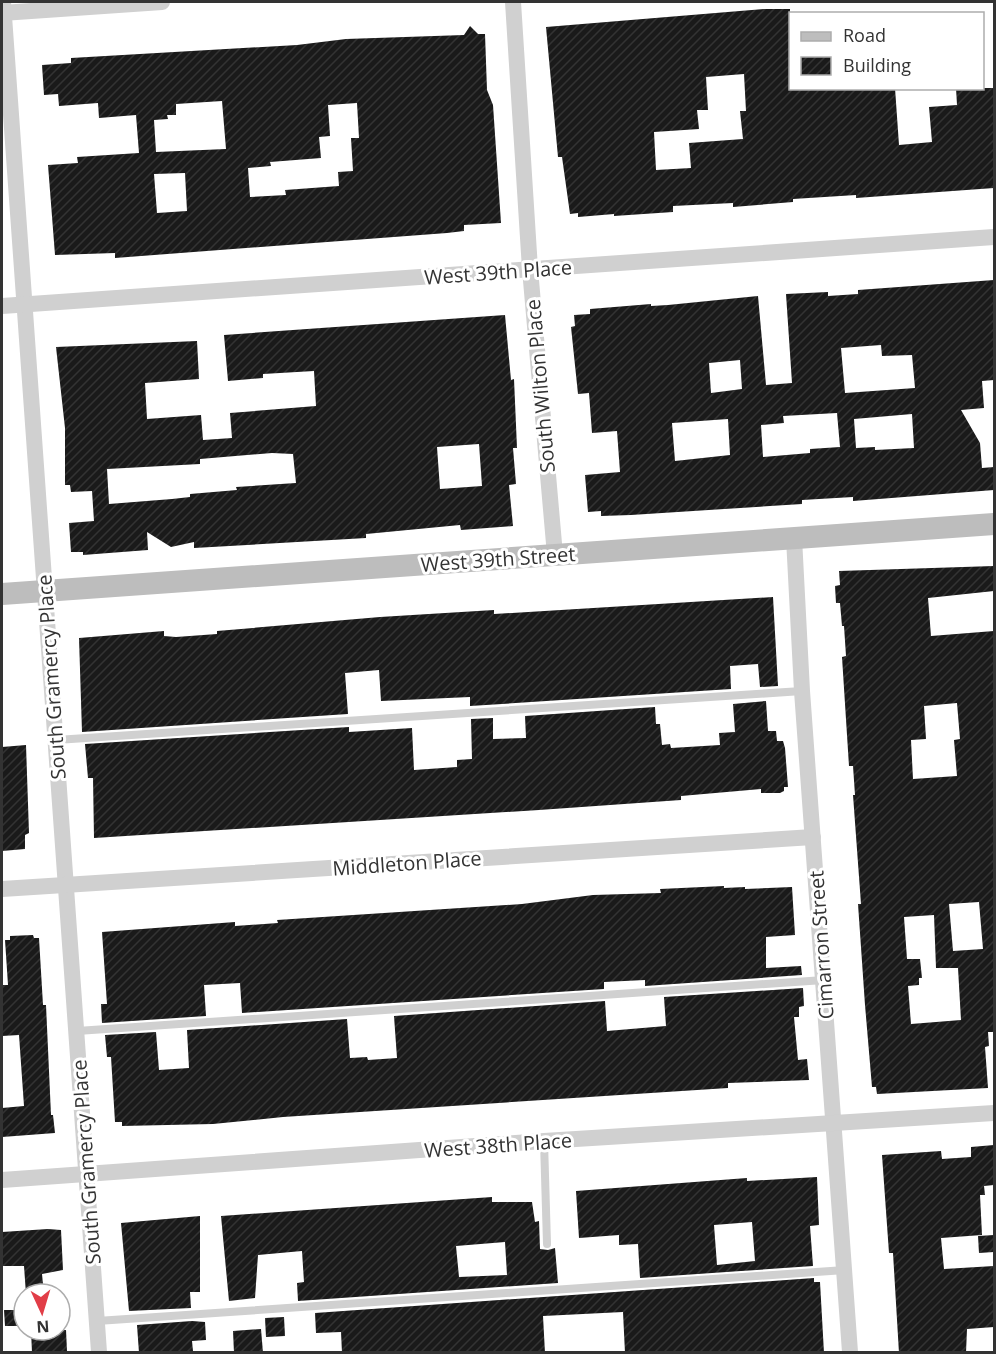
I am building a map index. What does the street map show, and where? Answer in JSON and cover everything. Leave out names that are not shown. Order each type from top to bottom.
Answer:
[{"type":"street","points":[[3,9],[162,2]]},
{"type":"street","name":"South Wilton Place","points":[[513,2],[530,269],[555,555]]},
{"type":"street","name":"South Gramercy Place","points":[[3,9],[99,1353]]},
{"type":"street","name":"West 39th Place","points":[[2,306],[994,237]]},
{"type":"street","name":"West 39th Street","points":[[2,594],[994,524]]},
{"type":"street","name":"Cimarron Street","points":[[794,538],[802,691],[850,1353]]},
{"type":"street","name":"Middleton Place","points":[[2,889],[813,837]]},
{"type":"street","name":"West 38th Place","points":[[2,1180],[544,1141],[994,1113]]},
{"type":"lane","points":[[56,740],[802,691]]},
{"type":"lane","points":[[76,1031],[824,980]]},
{"type":"lane","points":[[544,1141],[547,1244]]},
{"type":"lane","points":[[97,1321],[844,1270]]},
{"type":"building","points":[[764,9],[790,9],[789,90],[895,90],[899,145],[932,142],[929,107],[957,105],[956,90],[993,88],[994,188],[856,198],[856,195],[793,199],[793,202],[733,207],[733,203],[673,206],[673,212],[578,217],[578,213],[570,214],[562,157],[558,157],[546,27]],"holes":[[[744,74],[746,111],[740,111],[743,139],[689,143],[691,168],[656,170],[654,132],[699,129],[697,110],[708,110],[706,77]]]},
{"type":"building","points":[[470,26],[478,34],[485,34],[487,90],[493,105],[501,223],[464,225],[464,231],[447,233],[115,258],[115,253],[55,255],[48,165],[78,163],[77,157],[139,153],[136,115],[99,118],[98,103],[59,106],[58,94],[44,95],[42,65],[71,63],[71,58],[297,45],[346,39],[464,35]],"holes":[[[222,101],[226,149],[156,152],[154,120],[168,119],[167,115],[176,115],[176,104]],[[357,103],[359,138],[351,138],[353,171],[338,172],[339,186],[285,190],[286,195],[250,197],[248,168],[271,166],[270,162],[321,158],[319,137],[330,136],[328,105]],[[185,173],[187,211],[157,213],[154,174]]]},
{"type":"building","points":[[994,280],[994,380],[982,381],[984,408],[961,410],[980,443],[982,468],[994,467],[994,490],[853,501],[853,497],[802,500],[802,504],[631,515],[601,516],[601,511],[588,512],[585,475],[620,472],[617,431],[592,433],[589,393],[578,394],[571,327],[575,326],[574,315],[590,314],[590,309],[651,304],[651,306],[668,305],[758,296],[766,385],[792,383],[786,294],[828,292],[828,296],[858,294],[858,290]],"holes":[[[881,345],[882,356],[912,355],[915,388],[845,393],[841,348]],[[740,360],[742,389],[711,393],[709,363]],[[837,413],[840,447],[810,449],[810,453],[763,457],[761,425],[784,423],[783,416]],[[912,414],[914,448],[875,450],[875,447],[856,448],[854,419]],[[728,419],[730,455],[675,461],[672,423]]]},
{"type":"building","points":[[505,315],[511,380],[514,379],[517,448],[513,448],[516,484],[509,485],[513,526],[461,530],[460,525],[366,534],[366,538],[194,548],[194,542],[171,547],[147,532],[148,550],[83,555],[83,552],[71,552],[69,523],[94,521],[92,491],[71,492],[70,485],[65,485],[65,428],[56,347],[197,341],[199,379],[145,383],[147,419],[201,415],[203,440],[232,438],[230,413],[316,406],[314,371],[263,374],[263,378],[228,381],[224,335]],"holes":[[[479,444],[482,486],[440,489],[437,447]],[[272,453],[293,454],[296,483],[236,487],[237,490],[190,494],[190,497],[109,504],[107,469],[200,464],[200,459]]]},
{"type":"building","points":[[994,566],[994,591],[928,598],[931,636],[994,631],[994,1032],[988,1032],[989,1046],[985,1047],[988,1088],[877,1094],[876,1087],[872,1087],[858,904],[861,904],[853,766],[849,766],[842,657],[846,656],[844,626],[842,626],[840,603],[836,603],[835,586],[840,585],[839,571]],"holes":[[[957,703],[960,739],[954,740],[957,776],[913,779],[911,740],[926,739],[924,706]],[[979,902],[983,949],[953,951],[949,904]],[[934,915],[936,968],[958,968],[961,1020],[911,1024],[908,986],[919,985],[919,978],[922,978],[920,959],[907,959],[904,917]]]},
{"type":"building","points":[[773,597],[778,686],[760,687],[758,664],[730,666],[731,689],[470,706],[470,697],[381,701],[379,670],[345,673],[348,714],[82,732],[79,638],[164,631],[164,636],[176,637],[217,634],[217,631],[380,617],[494,610],[494,614]]},
{"type":"building","points":[[766,701],[768,731],[776,731],[777,741],[783,741],[785,748],[788,787],[784,787],[784,791],[780,793],[761,793],[761,789],[681,796],[681,800],[94,838],[93,778],[88,778],[85,744],[349,727],[349,732],[412,728],[414,770],[457,767],[457,760],[472,759],[471,719],[493,718],[493,739],[526,738],[525,716],[655,707],[656,724],[660,724],[662,745],[670,744],[671,748],[720,745],[719,733],[735,732],[733,704]]},
{"type":"building","points":[[26,745],[29,833],[25,835],[25,849],[2,851],[2,747]]},
{"type":"building","points":[[724,886],[724,888],[745,887],[745,889],[792,887],[795,935],[766,937],[766,968],[801,966],[802,975],[645,986],[645,980],[604,982],[604,989],[242,1013],[240,983],[204,985],[206,1016],[102,1023],[101,1004],[107,1004],[102,932],[235,922],[235,926],[278,923],[277,920],[522,904],[593,895],[661,893],[660,889]]},
{"type":"building","points":[[33,935],[34,938],[39,938],[43,1005],[46,1005],[51,1115],[53,1115],[55,1133],[2,1137],[2,1108],[24,1106],[19,1035],[2,1036],[2,985],[8,985],[5,940],[10,940],[10,936]]},
{"type":"building","points":[[803,988],[804,1006],[799,1007],[799,1017],[794,1017],[798,1060],[807,1059],[809,1080],[728,1083],[728,1088],[283,1117],[213,1124],[122,1126],[122,1122],[115,1122],[111,1057],[107,1057],[105,1035],[156,1032],[159,1070],[189,1068],[187,1030],[347,1019],[350,1058],[367,1057],[368,1060],[397,1058],[394,1016],[605,1001],[607,1031],[666,1026],[664,997]]},
{"type":"building","points":[[994,1145],[994,1185],[984,1186],[985,1195],[980,1195],[982,1235],[941,1238],[944,1269],[994,1266],[994,1327],[967,1329],[966,1353],[899,1353],[893,1253],[889,1253],[882,1155],[941,1151],[942,1159],[971,1157],[971,1147]]},
{"type":"building","points":[[817,1177],[819,1225],[810,1226],[813,1266],[640,1278],[638,1244],[619,1245],[619,1235],[579,1238],[576,1191],[747,1178],[747,1181]],"holes":[[[752,1222],[755,1261],[717,1265],[714,1225]]]},
{"type":"building","points":[[492,1197],[492,1202],[532,1202],[535,1222],[539,1221],[540,1249],[555,1248],[558,1283],[298,1301],[297,1283],[304,1282],[302,1251],[258,1255],[255,1298],[229,1301],[221,1216]],"holes":[[[505,1242],[507,1275],[459,1277],[456,1246]]]},
{"type":"building","points":[[200,1216],[200,1292],[190,1292],[191,1308],[129,1311],[121,1223]]},
{"type":"building","points":[[61,1230],[63,1270],[42,1274],[43,1282],[25,1282],[24,1266],[2,1266],[2,1232]]},
{"type":"building","points":[[994,1235],[994,1252],[979,1253],[978,1236]]},
{"type":"building","points":[[814,1278],[814,1282],[820,1282],[824,1353],[625,1353],[623,1312],[543,1316],[545,1353],[342,1353],[341,1332],[316,1333],[315,1313]]},
{"type":"building","points":[[4,1310],[12,1310],[12,1326],[5,1326]]},
{"type":"building","points":[[284,1317],[285,1336],[266,1337],[265,1318]]},
{"type":"building","points":[[205,1322],[206,1340],[192,1341],[193,1351],[139,1353],[137,1325]]},
{"type":"building","points":[[261,1329],[263,1353],[234,1353],[233,1331]]},
{"type":"building","points":[[32,1342],[67,1342],[67,1351],[32,1353]]}]
